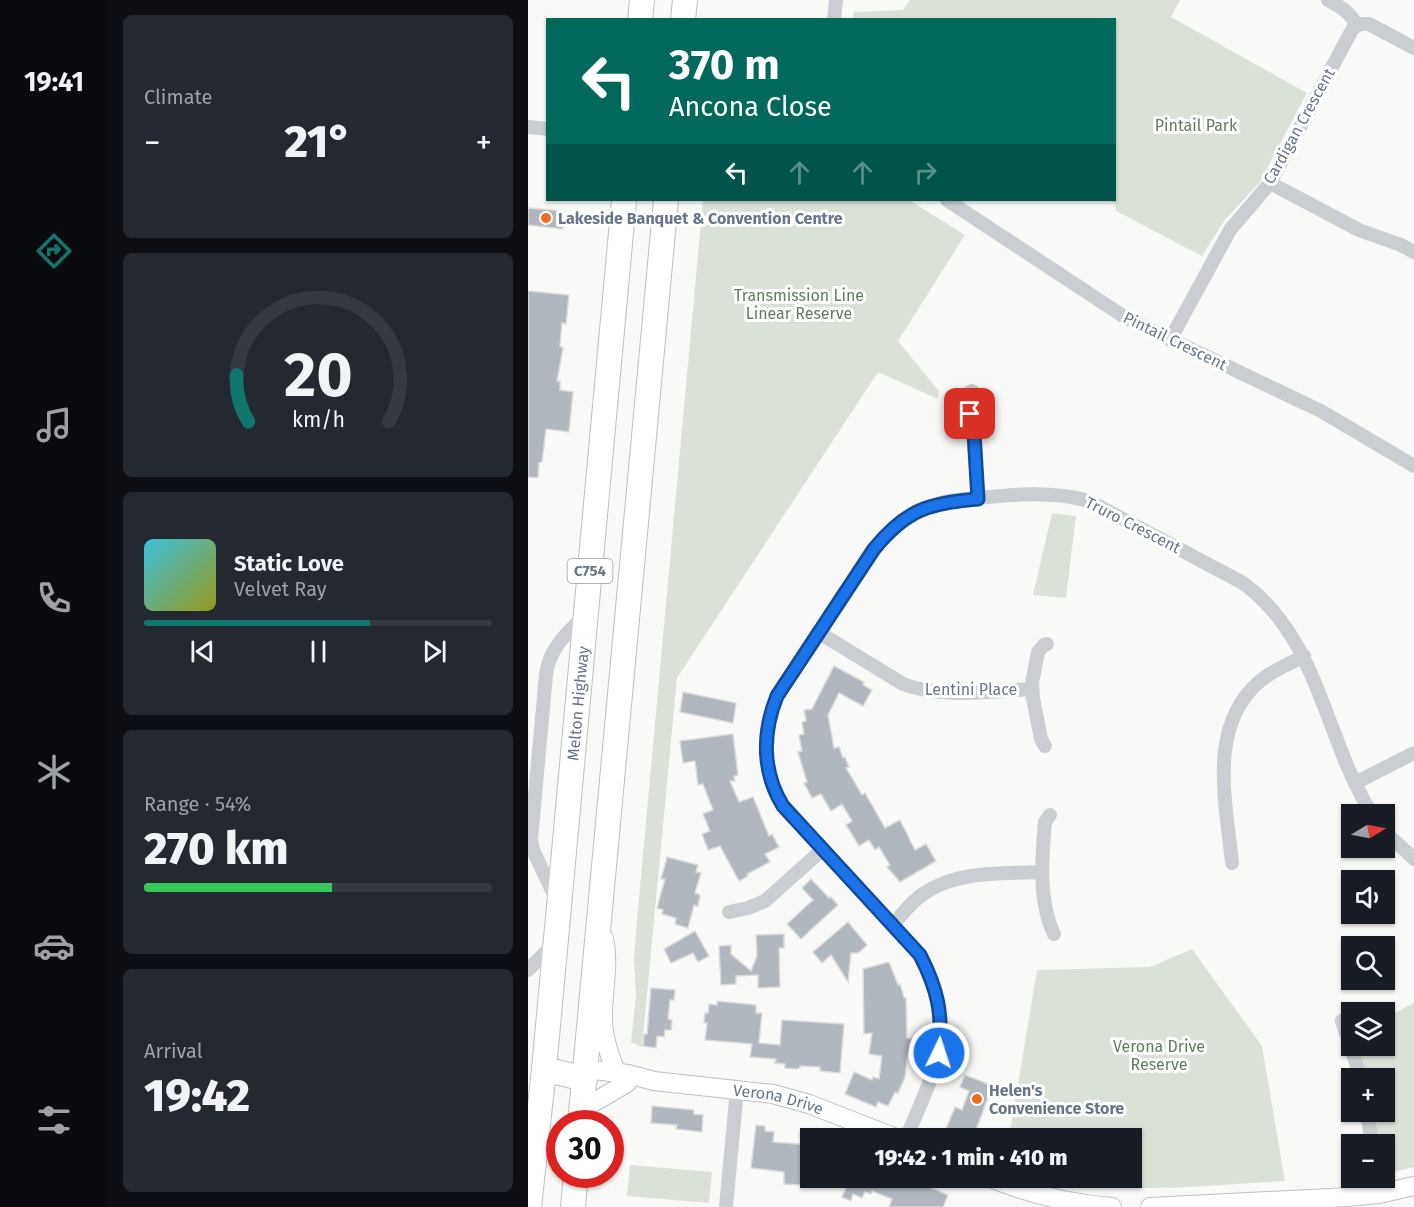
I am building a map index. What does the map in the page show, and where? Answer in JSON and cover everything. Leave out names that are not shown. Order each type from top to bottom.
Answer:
[{"type":"highway","points":[[640,18],[642,0]]},
{"type":"highway","points":[[683,18],[685,0]]},
{"type":"highway","name":"Melton Highway","points":[[529,1207],[560,906],[624,201]]},
{"type":"highway","name":"C754","points":[[582,1110],[666,201]]},
{"type":"highway","points":[[544,1068],[585,1074]]},
{"type":"highway","points":[[573,1207],[575,1188]]},
{"type":"street","points":[[834,18],[836,0]]},
{"type":"street","points":[[1328,0],[1343,8],[1357,26],[1369,24],[1414,48]]},
{"type":"street","name":"Cardigan Crescent","points":[[1170,340],[1230,230],[1270,183],[1350,33],[1357,26]]},
{"type":"street","points":[[528,127],[546,129]]},
{"type":"street","points":[[1270,183],[1359,230],[1414,252]]},
{"type":"street","name":"Pintail Crescent","points":[[948,201],[1106,306],[1170,340],[1321,411],[1414,466]]},
{"type":"street","points":[[962,395],[973,422],[978,499]]},
{"type":"street","name":"Truro Crescent","points":[[910,1128],[939,1053],[941,1019],[936,991],[920,955],[783,806],[769,774],[766,755],[767,726],[777,696],[874,549],[900,522],[933,504],[1047,494],[1067,495],[1089,501],[1215,566],[1254,591],[1272,611],[1304,656],[1355,783],[1367,804]]},
{"type":"street","points":[[560,906],[530,848],[548,661],[558,644],[586,614]]},
{"type":"street","name":"Lentini Place","points":[[818,632],[912,688],[943,692],[1032,689]]},
{"type":"street","name":"Lentini Place","points":[[1045,746],[1041,739],[1032,689],[1038,652],[1047,644]]},
{"type":"street","points":[[1232,863],[1224,763],[1228,729],[1242,701],[1258,683],[1269,674],[1304,656]]},
{"type":"street","points":[[1355,783],[1414,753]]},
{"type":"street","points":[[1050,815],[1045,822],[1042,872],[1050,923],[1054,934]]},
{"type":"street","points":[[1395,841],[1414,859]]},
{"type":"street","points":[[729,912],[765,901],[822,850]]},
{"type":"street","points":[[893,924],[922,894],[949,880],[969,876],[1042,872]]},
{"type":"street","points":[[587,1110],[622,1078],[604,1033],[607,953],[600,916]]},
{"type":"street","points":[[528,970],[556,942]]},
{"type":"street","name":"Verona Drive","points":[[585,1074],[773,1094],[809,1104],[870,1128]]},
{"type":"street","points":[[726,1207],[737,1089]]},
{"type":"street","points":[[1395,1186],[1414,1186]]},
{"type":"street","points":[[1018,1188],[1087,1206],[1112,1207]]},
{"type":"street","points":[[1150,1207],[1257,1204],[1365,1188]]},
{"type":"green space","name":"Pintail Park","points":[[910,0],[1180,0],[1171,17],[1307,93],[1260,182],[1224,221],[1202,256],[1116,211],[1115,204],[1110,201],[1116,201],[1116,18],[853,18],[854,12],[903,10]]},
{"type":"green space","name":"Transmission Line Linear Reserve","points":[[703,201],[911,201],[965,235],[898,341],[939,391],[938,399],[878,372],[677,678],[642,1047],[631,1042],[636,996],[634,960]]},
{"type":"green space","points":[[1052,513],[1076,516],[1066,598],[1033,595]]},
{"type":"green space","name":"Verona Drive Reserve","points":[[1192,949],[1262,1046],[1285,1181],[1142,1188],[1142,1128],[1011,1128],[1037,970],[1150,967]]},
{"type":"green space","points":[[1414,1003],[1414,1167],[1395,1172],[1395,1134],[1376,1134],[1375,1122],[1395,1122],[1395,1068],[1363,1068],[1360,1056],[1395,1056],[1395,1013]]},
{"type":"green space","points":[[630,1165],[712,1172],[709,1203],[627,1196]]},
{"type":"building","name":"Lakeside Banquet & Convention Centre","points":[[528,208],[564,211],[563,229],[528,225]]},
{"type":"building","points":[[528,291],[569,295],[566,324],[562,323],[560,346],[563,348],[557,381],[560,381],[560,390],[573,392],[569,432],[546,429],[538,478],[528,477]]},
{"type":"building","points":[[834,666],[864,682],[863,685],[872,690],[863,706],[839,693],[828,715],[834,748],[839,747],[849,767],[846,768],[862,795],[865,793],[885,828],[900,820],[915,850],[926,844],[936,861],[900,882],[887,867],[890,865],[879,847],[875,850],[869,840],[859,846],[846,825],[852,821],[842,804],[831,811],[821,794],[812,798],[804,783],[807,782],[798,752],[802,751],[799,735],[804,734],[802,722],[806,721],[804,710],[812,709]]},
{"type":"building","points":[[683,692],[736,703],[733,723],[680,712]]},
{"type":"building","points":[[733,734],[738,775],[734,776],[735,781],[730,781],[739,802],[753,797],[769,836],[772,834],[779,847],[765,854],[770,862],[739,881],[720,846],[708,850],[702,834],[710,831],[703,814],[713,810],[703,784],[698,785],[695,761],[683,763],[680,741]]},
{"type":"building","points":[[667,857],[698,865],[696,872],[701,873],[695,893],[700,895],[698,906],[694,905],[688,928],[675,924],[676,918],[662,914],[663,910],[657,908],[665,879],[661,879]]},
{"type":"building","points":[[811,879],[838,905],[801,939],[787,924],[813,900],[802,888]]},
{"type":"building","points":[[848,922],[867,945],[858,953],[851,953],[848,982],[831,955],[822,963],[813,952]]},
{"type":"building","points":[[695,931],[709,956],[698,962],[693,953],[671,963],[664,949]]},
{"type":"building","points":[[784,934],[784,948],[779,948],[780,987],[758,988],[758,975],[736,976],[736,984],[721,985],[719,946],[731,945],[731,954],[751,971],[757,956],[756,935]]},
{"type":"building","points":[[889,962],[904,998],[906,998],[907,1038],[914,1039],[913,1053],[908,1052],[905,1077],[898,1093],[895,1092],[888,1106],[878,1102],[876,1107],[845,1094],[854,1072],[872,1080],[873,1077],[879,1079],[882,1056],[869,1054],[872,1033],[864,1034],[863,969]]},
{"type":"building","points":[[651,988],[675,990],[674,1000],[670,1000],[668,1019],[672,1020],[671,1030],[665,1030],[664,1037],[657,1036],[656,1048],[643,1046],[644,1034],[647,1034]]},
{"type":"building","points":[[717,1001],[756,1005],[756,1013],[762,1013],[759,1043],[780,1045],[782,1020],[844,1024],[840,1073],[820,1071],[820,1067],[785,1068],[785,1064],[775,1063],[776,1059],[750,1057],[752,1044],[705,1040],[707,1023],[704,1023],[705,1013],[708,1013],[709,1004],[717,1005]]},
{"type":"building","name":"Helen's Convenience Store","points":[[965,1075],[991,1085],[977,1128],[946,1128],[955,1107],[962,1110],[969,1091],[960,1087]]},
{"type":"building","points":[[652,1106],[694,1110],[694,1114],[703,1115],[702,1132],[676,1129],[677,1125],[651,1123]]},
{"type":"building","points":[[756,1125],[765,1126],[765,1131],[774,1132],[773,1142],[800,1144],[800,1185],[784,1184],[784,1172],[751,1168]]},
{"type":"building","points":[[846,1188],[931,1188],[948,1195],[943,1207],[889,1207],[892,1199],[872,1191],[871,1194],[865,1192],[862,1198],[853,1194],[851,1201],[842,1197]]},
{"type":"place","name":"Lakeside Banquet & Convention Centre","points":[[546,218]]},
{"type":"place","name":"Helen's Convenience Store","points":[[977,1099]]},
{"type":"route","points":[[939,1053],[940,1010],[932,979],[920,955],[783,806],[769,774],[766,742],[770,713],[777,696],[886,534],[910,515],[933,504],[978,499],[973,422],[970,414]]}]
